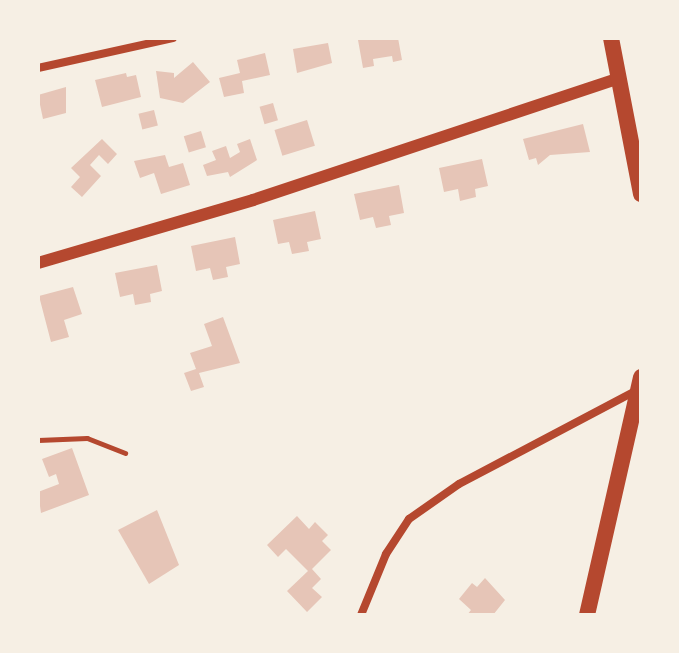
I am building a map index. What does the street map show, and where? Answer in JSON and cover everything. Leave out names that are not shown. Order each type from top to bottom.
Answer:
[{"type":"main road","points":[[611,38],[641,194]]},
{"type":"main road","points":[[587,615],[639,384]]},
{"type":"street","points":[[38,68],[173,38]]},
{"type":"street","points":[[38,263],[253,200],[619,78]]},
{"type":"street","points":[[361,615],[386,554],[409,519],[472,477],[639,384]]},
{"type":"lane","points":[[38,440],[87,438],[125,453]]},
{"type":"building","points":[[398,38],[402,60],[393,62],[392,56],[373,59],[374,66],[363,68],[358,40]]},
{"type":"building","points":[[328,43],[332,63],[297,73],[293,49]]},
{"type":"building","points":[[265,53],[270,75],[242,81],[244,93],[224,97],[219,78],[240,73],[237,60]]},
{"type":"building","points":[[193,62],[210,82],[183,103],[160,98],[156,71],[174,73],[174,78]]},
{"type":"building","points":[[126,73],[127,77],[136,75],[141,97],[102,107],[95,80]]},
{"type":"building","points":[[66,87],[66,113],[43,119],[38,95]]},
{"type":"building","points":[[273,103],[278,120],[265,124],[260,107]]},
{"type":"building","points":[[154,110],[158,126],[142,129],[138,114]]},
{"type":"building","points":[[307,120],[315,146],[282,156],[274,130]]},
{"type":"building","points":[[583,124],[590,152],[550,155],[538,165],[536,158],[529,160],[523,139]]},
{"type":"building","points":[[201,131],[206,147],[189,153],[184,136]]},
{"type":"building","points":[[102,139],[117,154],[108,164],[99,155],[90,165],[101,176],[82,197],[71,187],[80,177],[71,168]]},
{"type":"building","points":[[250,139],[257,160],[230,177],[228,172],[207,176],[203,165],[216,160],[212,151],[226,146],[230,158],[240,152],[237,144]]},
{"type":"building","points":[[165,155],[169,167],[183,163],[190,185],[161,194],[154,173],[140,178],[134,161]]},
{"type":"building","points":[[482,159],[488,186],[475,189],[476,197],[460,201],[458,189],[444,192],[439,168]]},
{"type":"building","points":[[399,185],[404,213],[389,216],[391,225],[376,228],[373,217],[360,220],[354,194]]},
{"type":"building","points":[[315,211],[321,239],[307,242],[309,251],[292,254],[289,242],[278,244],[273,220]]},
{"type":"building","points":[[235,237],[240,264],[226,267],[228,277],[213,280],[210,268],[196,271],[191,246]]},
{"type":"building","points":[[157,265],[162,291],[150,294],[151,302],[135,305],[133,294],[120,297],[115,273]]},
{"type":"building","points":[[73,287],[82,314],[64,320],[69,337],[51,342],[39,296]]},
{"type":"building","points":[[223,317],[240,363],[199,373],[204,387],[191,391],[184,373],[196,369],[190,353],[212,346],[204,324]]},
{"type":"building","points":[[72,448],[89,495],[41,513],[38,492],[59,484],[56,474],[49,477],[42,459]]},
{"type":"building","points":[[157,510],[179,565],[149,584],[118,530]]},
{"type":"building","points":[[297,516],[309,529],[315,522],[328,535],[322,541],[331,550],[312,569],[321,579],[312,588],[322,597],[307,612],[287,591],[308,571],[286,549],[278,557],[267,545]]},
{"type":"building","points":[[485,578],[505,600],[493,615],[467,615],[471,610],[459,599],[472,583],[477,587]]}]
